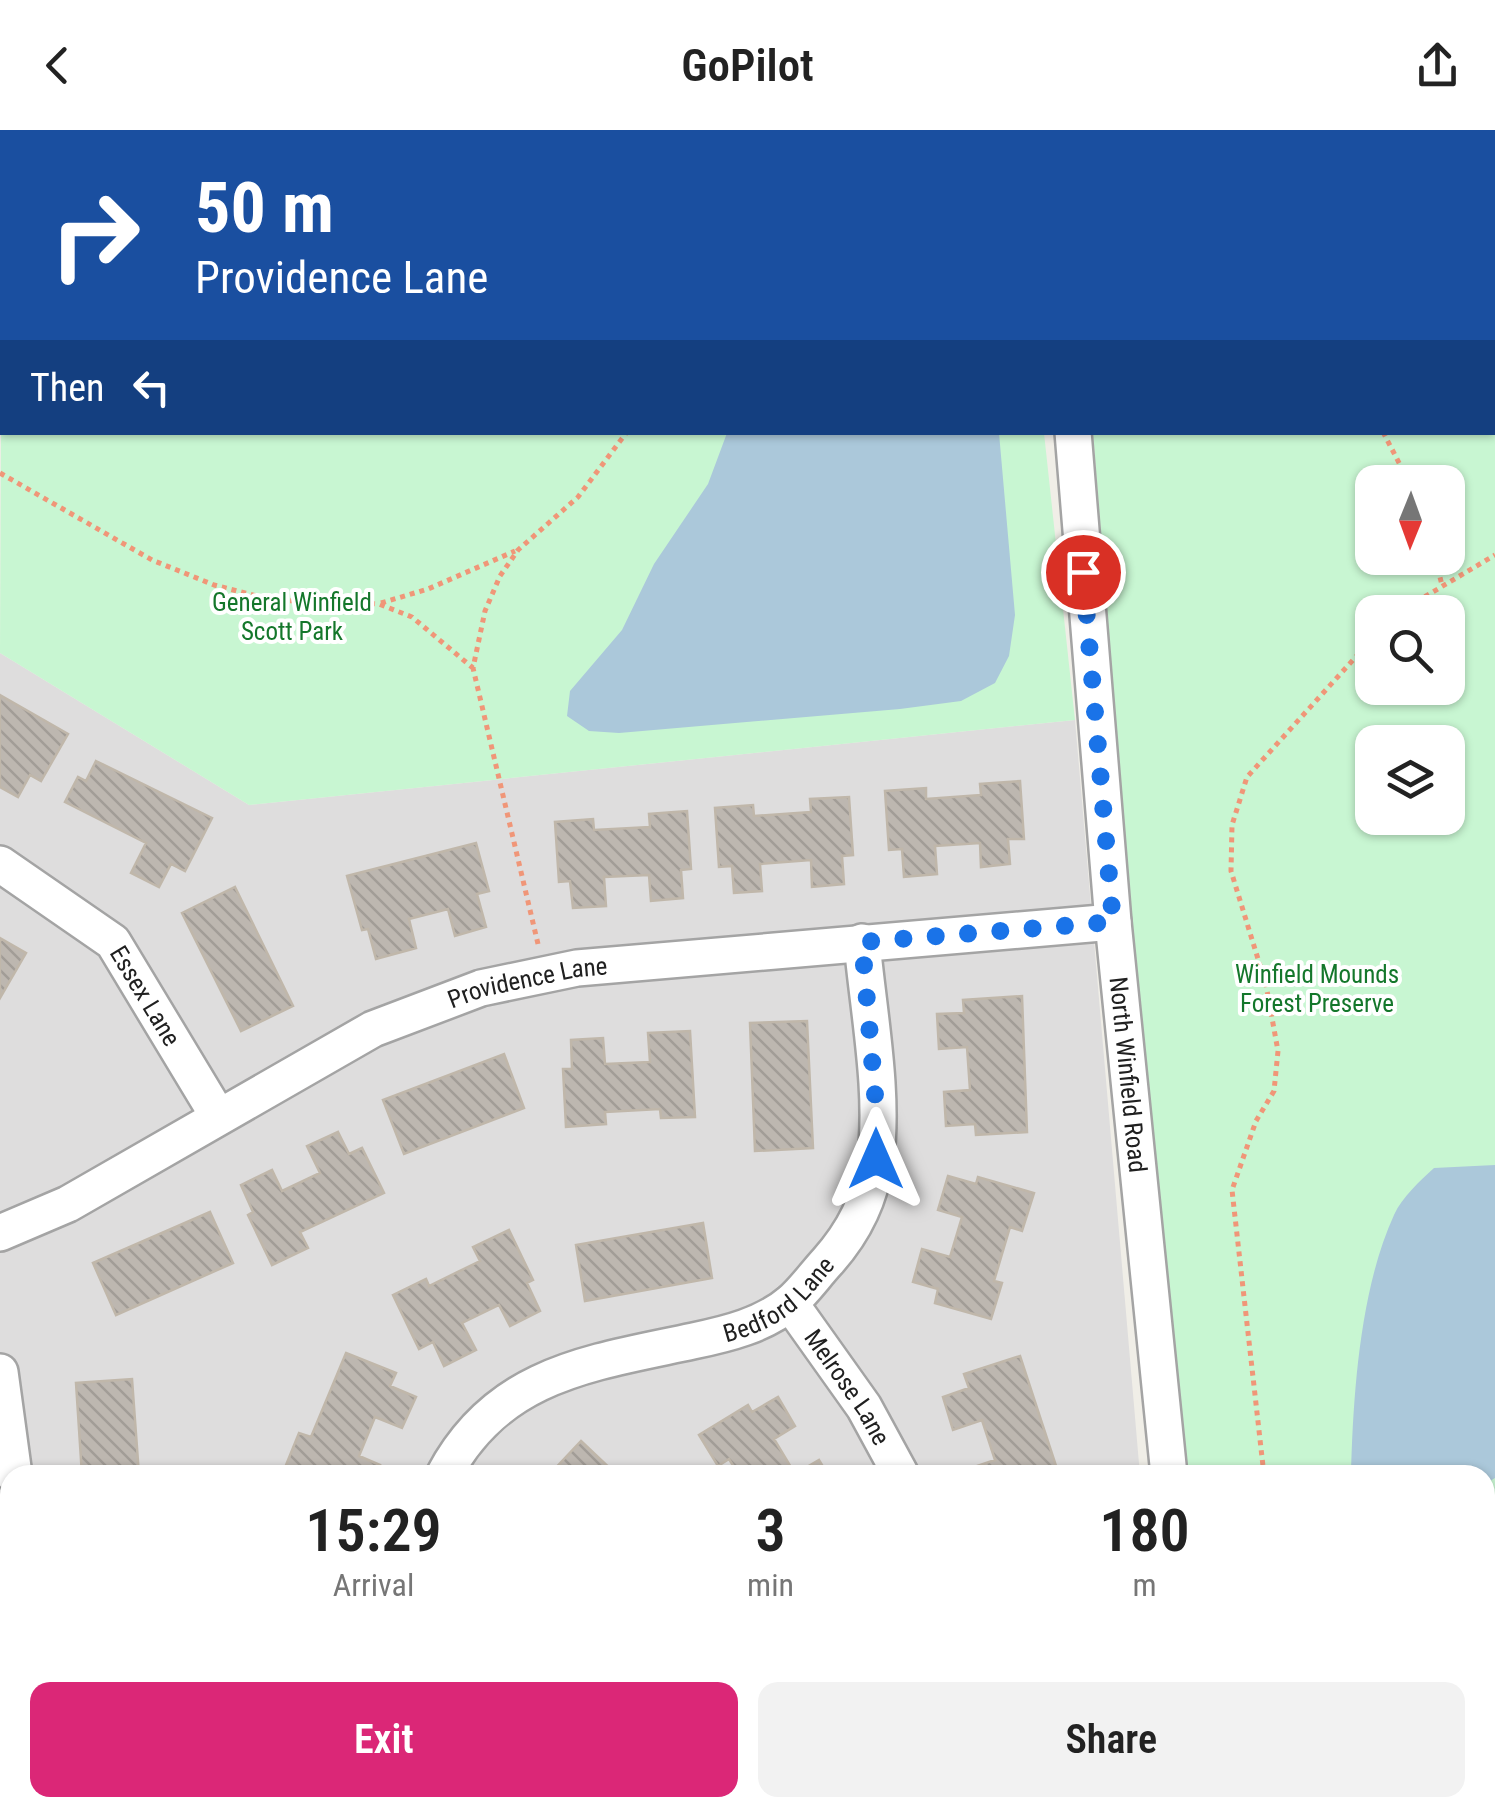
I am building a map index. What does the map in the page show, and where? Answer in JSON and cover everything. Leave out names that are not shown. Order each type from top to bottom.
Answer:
[{"type":"street","name":"North Winfield Road","points":[[1073,435],[1113,922],[1168,1465]]},
{"type":"street","name":"Essex Lane","points":[[0,864],[112,942],[218,1116]]},
{"type":"street","name":"Providence Lane","points":[[0,1233],[68,1204],[373,1029],[481,988],[576,968],[1113,922]]},
{"type":"street","name":"Bedford Lane","points":[[451,1465],[484,1416],[538,1381],[595,1362],[724,1335],[790,1303],[844,1243],[861,1214],[876,1159],[877,1118],[862,942]]},
{"type":"street","name":"Melrose Lane","points":[[790,1303],[864,1407],[896,1465]]},
{"type":"street","points":[[0,1372],[13,1465]]},
{"type":"path","points":[[539,947],[473,668],[486,611],[500,576],[518,550],[578,497],[625,435]]},
{"type":"path","points":[[1385,435],[1400,465]]},
{"type":"path","points":[[0,473],[152,560],[214,585],[272,600],[378,604],[428,588],[518,550]]},
{"type":"path","points":[[1426,595],[1495,555]]},
{"type":"path","points":[[1439,575],[1442,585]]},
{"type":"path","points":[[378,604],[426,627],[473,668]]},
{"type":"path","points":[[1263,1465],[1232,1190],[1256,1121],[1274,1091],[1278,1051],[1266,986],[1231,871],[1232,826],[1247,777],[1355,657]]},
{"type":"shaded area","points":[[0,653],[249,805],[1075,720],[1139,1465],[0,1465]]},
{"type":"green space","name":"General Winfield Scott Park","points":[[1,435],[1044,435],[1075,720],[249,805],[0,653]]},
{"type":"green space","name":"Winfield Mounds Forest Preserve","points":[[1093,435],[1495,435],[1495,1465],[1183,1465],[1131,918]]},
{"type":"water","points":[[726,435],[999,435],[1015,615],[1009,656],[995,683],[961,701],[619,733],[589,731],[567,716],[570,691],[622,630],[654,564],[708,484]]},
{"type":"water","points":[[1495,1165],[1495,1465],[1351,1465],[1360,1343],[1373,1276],[1394,1215],[1406,1196],[1434,1168]]},
{"type":"building","points":[[0,695],[68,734],[41,781],[30,775],[18,797],[0,787]]},
{"type":"building","points":[[96,761],[212,818],[185,871],[171,864],[159,887],[131,873],[146,843],[65,802],[78,777],[86,781]]},
{"type":"building","points":[[1020,781],[1024,839],[1008,839],[1010,864],[981,867],[980,843],[935,846],[937,874],[904,877],[902,849],[889,850],[885,791],[926,788],[926,799],[981,795],[980,784]]},
{"type":"building","points":[[849,797],[853,855],[842,856],[844,884],[812,887],[811,860],[760,864],[762,891],[734,893],[732,866],[719,867],[715,808],[753,805],[754,816],[811,812],[810,799]]},
{"type":"building","points":[[687,811],[691,869],[681,870],[683,898],[651,901],[649,875],[604,877],[606,906],[573,908],[570,881],[559,882],[555,822],[593,819],[594,830],[650,827],[649,814]]},
{"type":"building","points":[[476,843],[489,891],[477,894],[486,927],[455,936],[448,909],[409,919],[416,948],[376,959],[368,929],[362,930],[347,876]]},
{"type":"building","points":[[235,887],[293,1006],[241,1031],[182,913]]},
{"type":"building","points":[[0,938],[26,953],[0,998]]},
{"type":"building","points":[[1022,996],[1027,1132],[976,1135],[975,1124],[946,1126],[944,1092],[970,1090],[967,1047],[939,1049],[937,1014],[964,1013],[963,1000]]},
{"type":"building","points":[[807,1021],[813,1148],[755,1151],[750,1023]]},
{"type":"building","points":[[690,1031],[695,1117],[661,1118],[660,1109],[605,1112],[606,1124],[566,1127],[563,1069],[572,1069],[571,1040],[603,1038],[605,1064],[650,1062],[648,1033]]},
{"type":"building","points":[[504,1054],[524,1108],[404,1154],[383,1100]]},
{"type":"building","points":[[338,1132],[349,1154],[362,1148],[384,1193],[300,1232],[308,1248],[272,1265],[248,1215],[253,1212],[241,1185],[272,1170],[282,1191],[320,1173],[307,1146]]},
{"type":"building","points":[[948,1176],[976,1184],[978,1177],[1034,1193],[1022,1231],[1010,1227],[994,1281],[1002,1283],[991,1319],[935,1303],[938,1289],[913,1282],[922,1249],[950,1257],[962,1217],[938,1210]]},
{"type":"building","points":[[210,1212],[233,1263],[116,1315],[93,1263]]},
{"type":"building","points":[[703,1223],[712,1278],[585,1301],[576,1245]]},
{"type":"building","points":[[509,1230],[533,1280],[527,1283],[540,1311],[510,1326],[499,1305],[462,1323],[476,1350],[444,1366],[433,1342],[419,1349],[393,1295],[426,1279],[429,1286],[480,1261],[473,1247]]},
{"type":"building","points":[[346,1353],[396,1373],[390,1386],[416,1397],[402,1428],[375,1417],[359,1456],[380,1465],[286,1465],[299,1433],[311,1437]]},
{"type":"building","points":[[1020,1356],[1056,1465],[980,1465],[995,1460],[982,1420],[953,1430],[943,1397],[969,1388],[964,1374]]},
{"type":"building","points":[[132,1379],[138,1465],[81,1465],[76,1383]]},
{"type":"building","points":[[778,1397],[795,1426],[774,1439],[790,1465],[733,1465],[729,1459],[717,1465],[699,1435],[748,1405],[752,1412]]},
{"type":"building","points":[[581,1441],[606,1465],[558,1465]]},
{"type":"route","points":[[876,1159],[877,1118],[862,942],[1113,922],[1083,572]]}]
